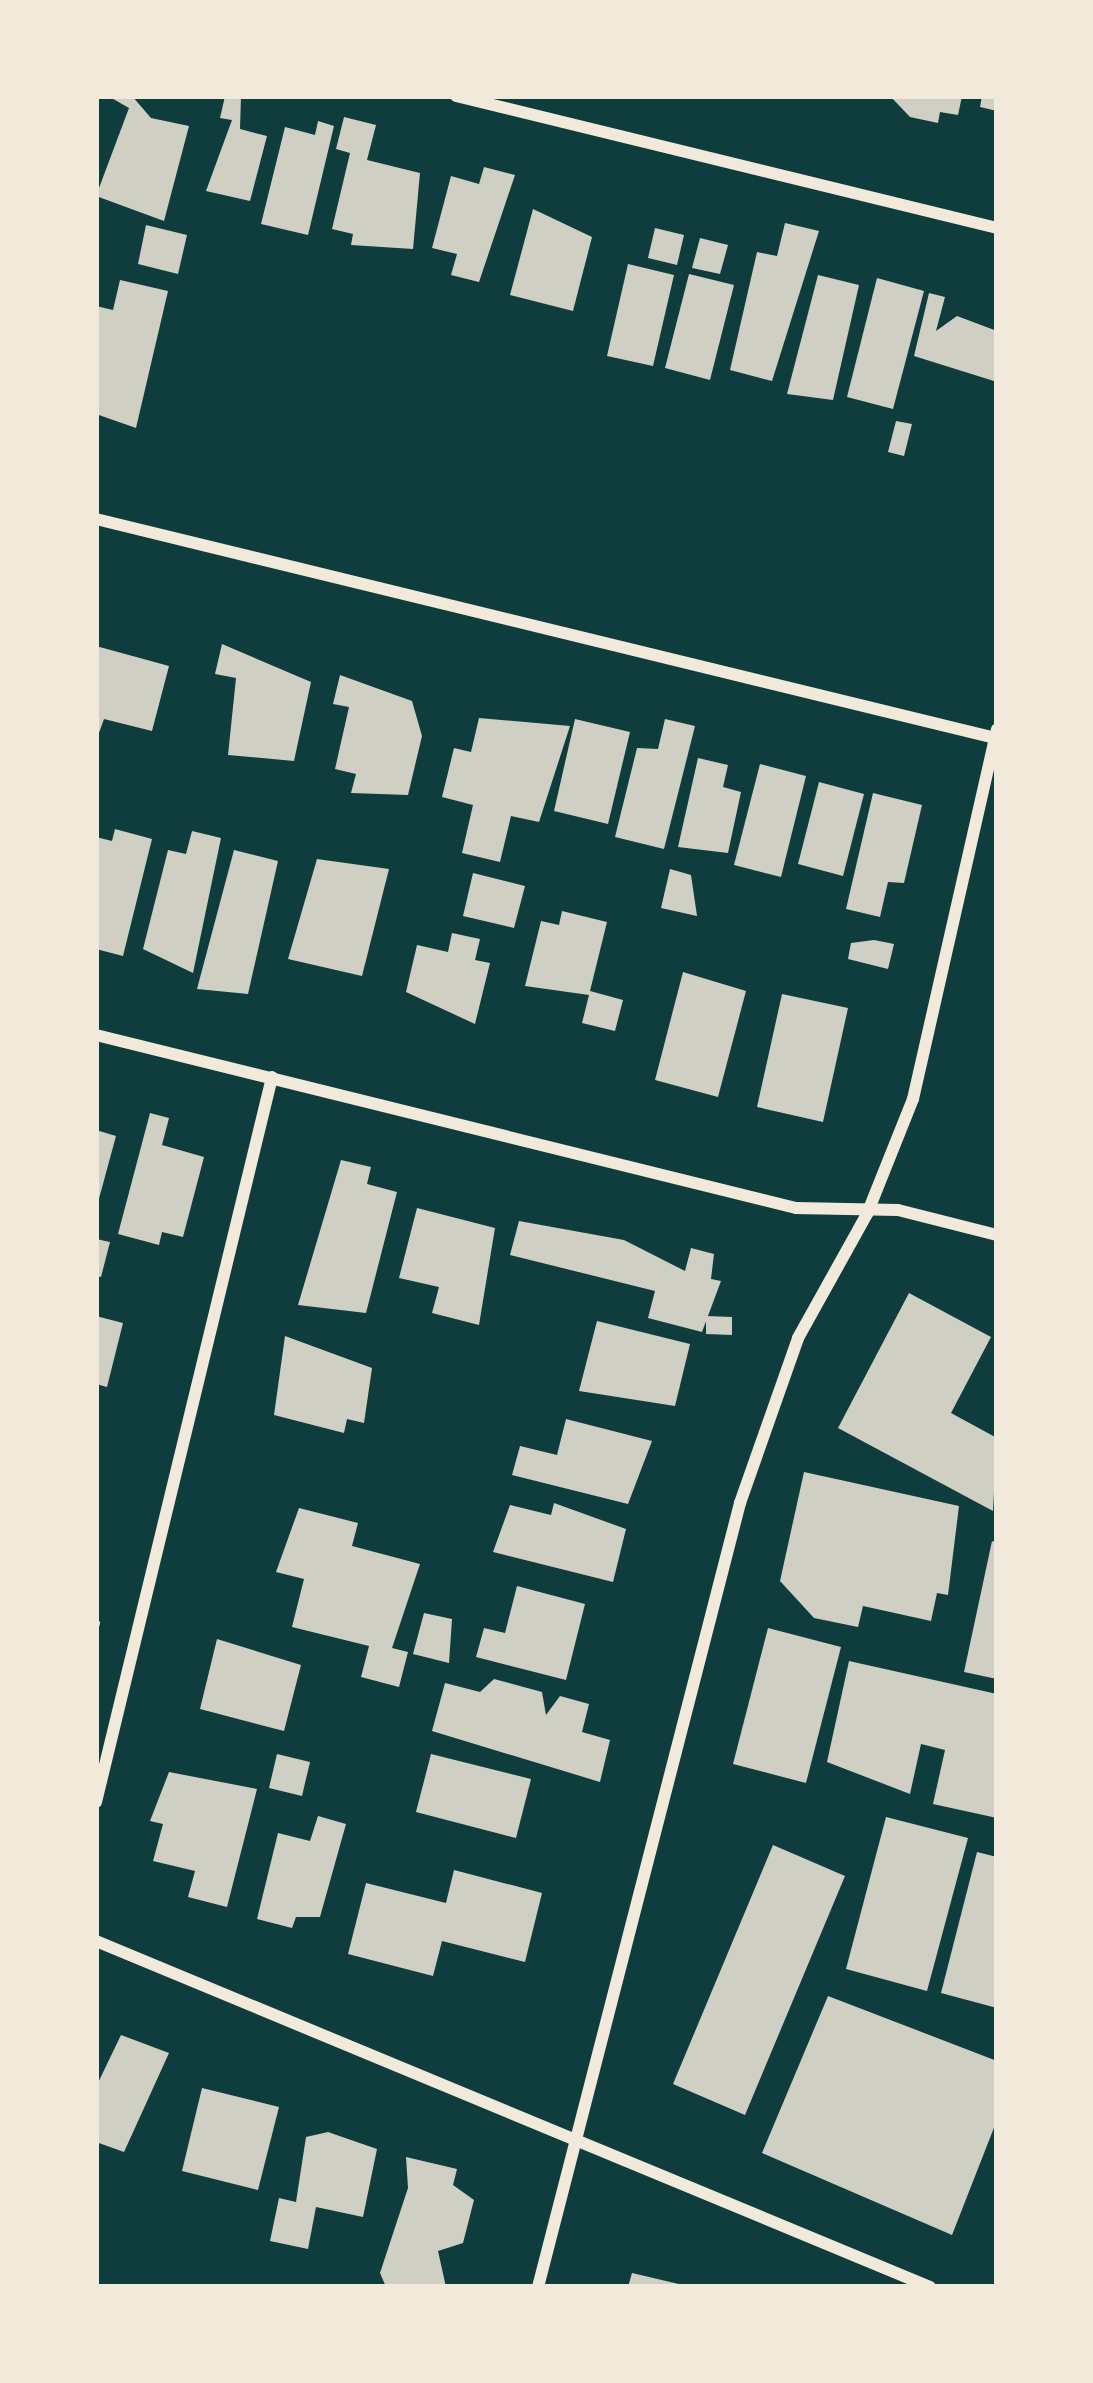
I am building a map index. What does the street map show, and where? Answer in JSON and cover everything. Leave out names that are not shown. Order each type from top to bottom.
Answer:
[{"type":"street","points":[[456,96],[997,228]]},
{"type":"street","points":[[96,519],[996,733],[914,1100],[867,1214],[798,1338],[754,1455],[538,2287]]},
{"type":"street","points":[[96,1035],[796,1208],[867,1214],[898,1210],[997,1235]]},
{"type":"street","points":[[96,1802],[272,1077]]},
{"type":"street","points":[[96,1941],[573,2144],[929,2287]]},
{"type":"building","points":[[108,96],[132,96],[151,118],[189,126],[164,221],[96,196],[129,108]]},
{"type":"building","points":[[225,96],[241,96],[240,129],[267,136],[250,201],[206,191],[232,120],[220,118]]},
{"type":"building","points":[[890,96],[962,96],[958,115],[940,112],[938,123],[910,117]]},
{"type":"building","points":[[982,96],[997,96],[997,111],[980,107]]},
{"type":"building","points":[[344,117],[376,125],[367,160],[420,173],[413,249],[351,245],[353,234],[332,229],[350,153],[336,149]]},
{"type":"building","points":[[318,121],[334,126],[308,235],[261,224],[285,127],[315,135]]},
{"type":"building","points":[[484,167],[515,175],[479,282],[451,275],[457,254],[432,248],[451,176],[479,184]]},
{"type":"building","points":[[533,209],[592,237],[573,311],[510,295]]},
{"type":"building","points":[[785,223],[819,231],[772,381],[730,370],[757,252],[777,256]]},
{"type":"building","points":[[146,225],[187,235],[178,274],[138,264]]},
{"type":"building","points":[[655,228],[684,235],[677,265],[648,258]]},
{"type":"building","points":[[700,238],[728,245],[720,274],[692,268]]},
{"type":"building","points":[[628,264],[674,275],[653,366],[607,356]]},
{"type":"building","points":[[689,274],[734,285],[710,380],[665,368]]},
{"type":"building","points":[[818,275],[859,285],[833,400],[787,394]]},
{"type":"building","points":[[877,278],[924,291],[893,409],[847,397]]},
{"type":"building","points":[[120,280],[168,291],[136,428],[96,414],[96,306],[113,310]]},
{"type":"building","points":[[929,293],[945,297],[936,331],[957,316],[997,331],[997,382],[914,356]]},
{"type":"building","points":[[896,421],[912,424],[904,456],[888,452]]},
{"type":"building","points":[[222,644],[311,682],[294,761],[228,755],[236,678],[215,674]]},
{"type":"building","points":[[96,646],[169,666],[152,731],[104,719],[96,741]]},
{"type":"building","points":[[340,675],[412,701],[422,736],[408,795],[351,793],[356,774],[335,769],[349,707],[333,704]]},
{"type":"building","points":[[479,718],[570,726],[539,822],[511,816],[500,862],[462,853],[473,805],[442,797],[454,748],[471,752]]},
{"type":"building","points":[[575,719],[630,732],[608,824],[554,811]]},
{"type":"building","points":[[665,719],[695,726],[664,849],[615,837],[637,748],[658,749]]},
{"type":"building","points":[[698,758],[728,765],[723,787],[741,792],[728,853],[678,847]]},
{"type":"building","points":[[760,764],[806,776],[781,877],[734,865]]},
{"type":"building","points":[[819,782],[864,794],[843,876],[798,864]]},
{"type":"building","points":[[873,793],[922,805],[904,883],[888,882],[880,917],[846,909]]},
{"type":"building","points":[[115,829],[152,839],[123,956],[96,949],[96,837],[112,841]]},
{"type":"building","points":[[192,831],[221,838],[193,973],[143,949],[168,850],[186,854]]},
{"type":"building","points":[[234,850],[278,861],[248,994],[197,989]]},
{"type":"building","points":[[317,859],[389,869],[362,976],[288,959]]},
{"type":"building","points":[[670,869],[691,875],[697,916],[661,908]]},
{"type":"building","points":[[473,873],[525,886],[514,928],[463,916]]},
{"type":"building","points":[[562,911],[607,922],[590,991],[623,1000],[615,1031],[582,1023],[589,995],[525,986],[541,921],[559,925]]},
{"type":"building","points":[[452,933],[480,939],[475,960],[490,963],[475,1024],[406,992],[417,945],[448,952]]},
{"type":"building","points":[[851,943],[894,944],[888,969],[848,959]]},
{"type":"building","points":[[683,972],[746,991],[718,1097],[655,1080]]},
{"type":"building","points":[[782,994],[848,1008],[823,1122],[757,1107]]},
{"type":"building","points":[[150,1113],[169,1118],[162,1145],[204,1157],[183,1237],[162,1232],[159,1245],[118,1234]]},
{"type":"building","points":[[96,1130],[116,1136],[97,1206],[96,1205]]},
{"type":"building","points":[[341,1160],[371,1167],[367,1184],[397,1192],[366,1313],[298,1305]]},
{"type":"building","points":[[417,1208],[495,1228],[479,1325],[432,1313],[439,1287],[399,1278]]},
{"type":"building","points":[[519,1221],[624,1240],[685,1271],[691,1248],[714,1254],[711,1279],[721,1281],[702,1332],[648,1318],[655,1291],[510,1255]]},
{"type":"building","points":[[96,1239],[110,1242],[101,1277],[96,1276]]},
{"type":"building","points":[[909,1293],[991,1337],[951,1413],[997,1438],[993,1511],[838,1428]]},
{"type":"building","points":[[96,1316],[123,1323],[107,1387],[96,1384]]},
{"type":"building","points":[[706,1316],[732,1317],[732,1335],[706,1334]]},
{"type":"building","points":[[597,1321],[690,1344],[675,1406],[579,1391]]},
{"type":"building","points":[[285,1336],[372,1368],[364,1423],[347,1419],[344,1433],[274,1415]]},
{"type":"building","points":[[566,1419],[652,1441],[628,1504],[512,1475],[520,1446],[557,1455]]},
{"type":"building","points":[[804,1472],[959,1506],[948,1595],[937,1593],[931,1621],[863,1606],[858,1627],[814,1618],[780,1581]]},
{"type":"building","points":[[554,1503],[626,1529],[613,1582],[493,1552],[510,1505],[551,1515]]},
{"type":"building","points":[[299,1508],[358,1523],[352,1546],[420,1564],[392,1648],[408,1652],[399,1687],[361,1677],[369,1646],[292,1627],[304,1579],[276,1572]]},
{"type":"building","points":[[992,1541],[997,1543],[997,1679],[964,1672]]},
{"type":"building","points":[[517,1586],[585,1604],[566,1680],[476,1657],[484,1628],[505,1633]]},
{"type":"building","points":[[424,1613],[452,1619],[449,1663],[413,1654]]},
{"type":"building","points":[[768,1628],[841,1647],[806,1783],[733,1764]]},
{"type":"building","points":[[217,1639],[301,1665],[284,1731],[200,1709]]},
{"type":"building","points":[[849,1661],[997,1694],[997,1818],[933,1804],[945,1750],[921,1744],[910,1794],[827,1762]]},
{"type":"building","points":[[494,1679],[542,1692],[546,1715],[560,1696],[589,1704],[582,1732],[610,1740],[600,1782],[432,1731],[445,1683],[480,1692]]},
{"type":"building","points":[[277,1754],[310,1762],[302,1796],[269,1788]]},
{"type":"building","points":[[431,1754],[531,1779],[516,1838],[416,1812]]},
{"type":"building","points":[[169,1772],[257,1789],[227,1907],[188,1897],[195,1871],[153,1861],[163,1824],[150,1821]]},
{"type":"building","points":[[318,1816],[346,1824],[320,1917],[296,1917],[292,1928],[257,1919],[278,1833],[310,1841]]},
{"type":"building","points":[[886,1817],[968,1838],[927,1991],[846,1969]]},
{"type":"building","points":[[773,1845],[845,1876],[745,2115],[673,2084]]},
{"type":"building","points":[[977,1852],[997,1857],[997,2008],[941,1993]]},
{"type":"building","points":[[454,1870],[542,1893],[525,1962],[442,1941],[433,1976],[348,1954],[366,1883],[446,1903]]},
{"type":"building","points":[[828,1996],[997,2061],[997,2120],[952,2235],[762,2153]]},
{"type":"building","points":[[121,2035],[169,2053],[124,2152],[96,2142],[96,2087]]},
{"type":"building","points":[[202,2088],[279,2107],[258,2190],[182,2171]]},
{"type":"building","points":[[328,2132],[377,2149],[363,2217],[316,2207],[308,2249],[270,2241],[279,2198],[296,2202],[306,2137]]},
{"type":"building","points":[[406,2157],[457,2169],[453,2185],[474,2200],[463,2243],[438,2251],[446,2287],[386,2287],[380,2273],[408,2188]]},
{"type":"building","points":[[632,2273],[683,2285],[683,2287],[628,2287]]}]
